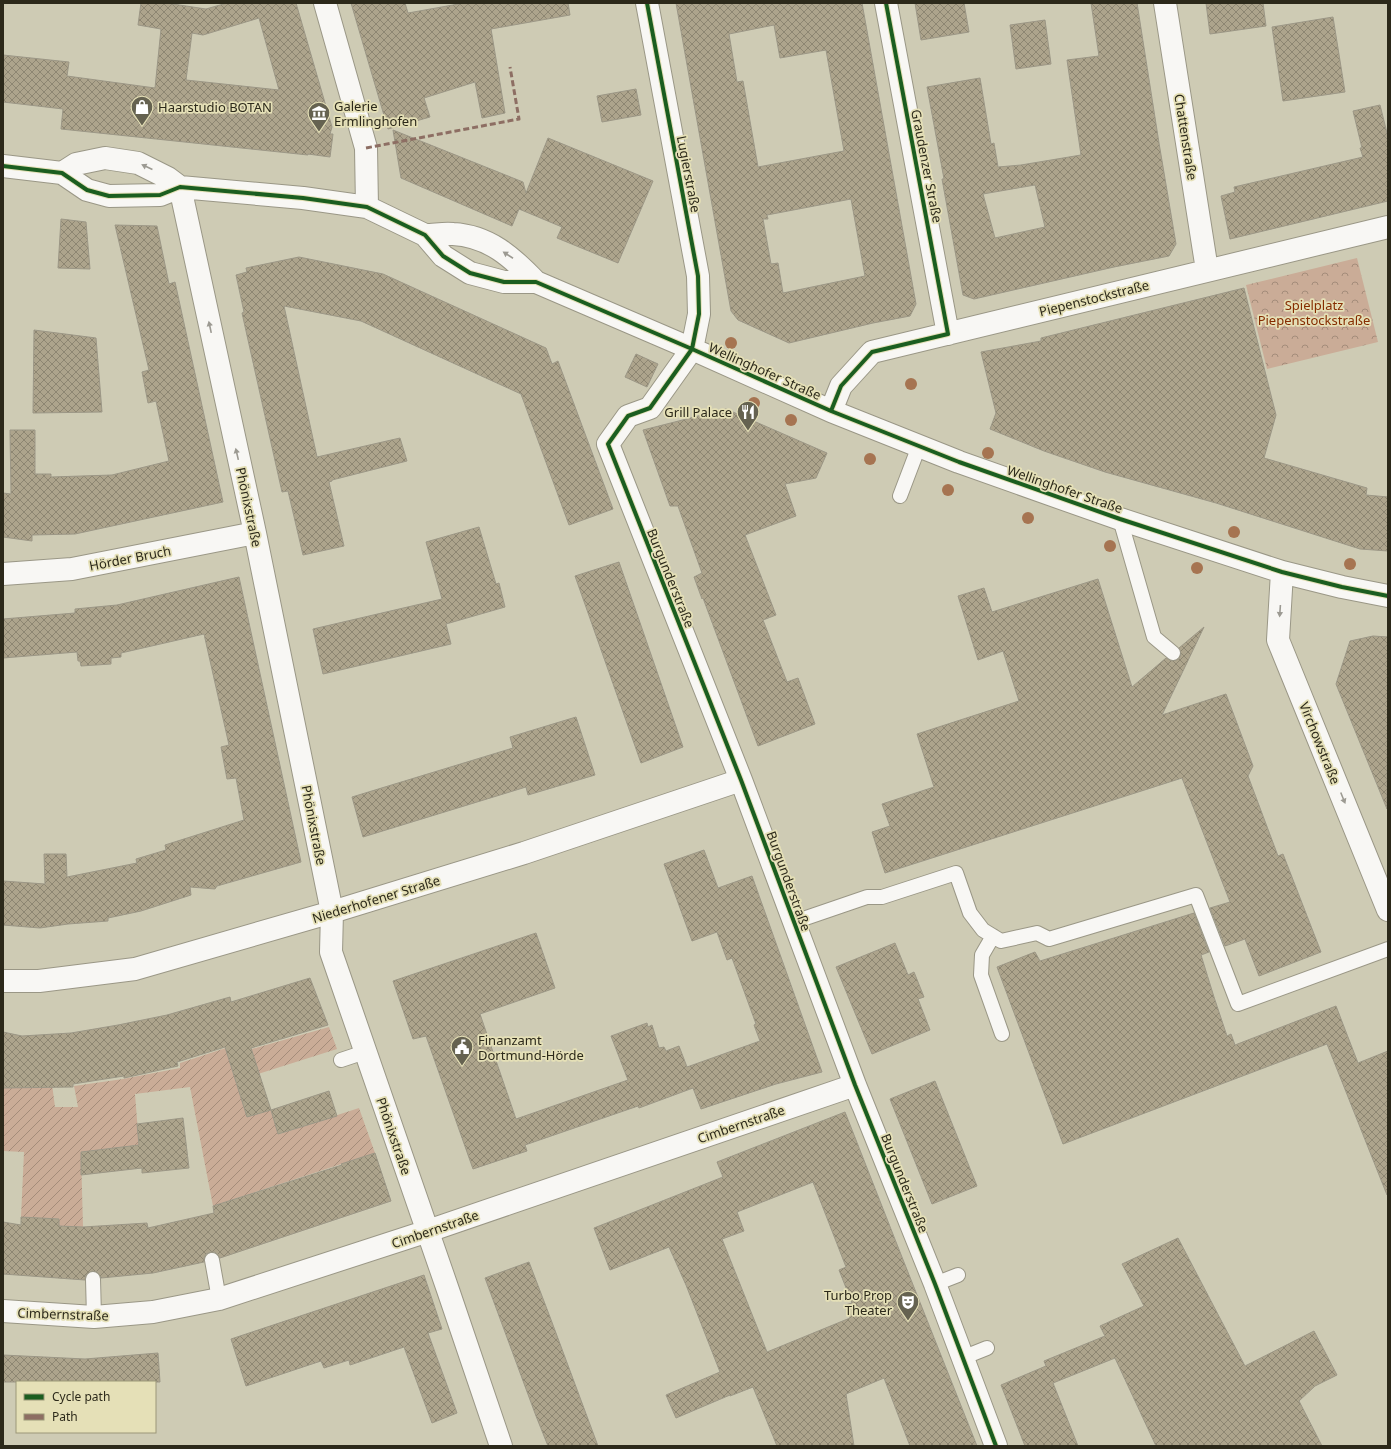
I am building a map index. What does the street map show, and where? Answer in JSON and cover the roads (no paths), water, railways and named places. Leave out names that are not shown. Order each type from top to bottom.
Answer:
[{"type":"street","points":[[325,3],[366,148],[367,207]]},
{"type":"street","name":"Lugierstraße","points":[[647,3],[698,276],[698,314],[692,349]]},
{"type":"street","name":"Graudenzer Straße","points":[[886,3],[948,334]]},
{"type":"street","name":"Chattenstraße","points":[[1165,3],[1207,270]]},
{"type":"street","name":"Wellinghofer Straße","points":[[62,173],[76,164],[105,158],[138,163],[168,178],[180,187]]},
{"type":"street","name":"Wellinghofer Straße","points":[[3,166],[62,173],[87,190],[110,196],[160,195],[180,187],[303,198],[367,207],[425,235],[443,256],[470,272],[504,282],[536,282]]},
{"type":"street","name":"Phönixstraße","points":[[180,187],[255,533],[332,912],[331,952],[501,1446]]},
{"type":"street","name":"Piepenstockstraße","points":[[831,411],[842,386],[872,352],[1388,226]]},
{"type":"street","name":"Wellinghofer Straße","points":[[425,235],[453,234],[485,241],[514,259],[536,282],[831,411],[959,462],[1282,572],[1342,587],[1388,596]]},
{"type":"street","name":"Burgunderstraße","points":[[692,349],[650,408],[628,416],[608,444],[741,780],[855,1085],[935,1284],[996,1446]]},
{"type":"street","name":"Hörder Bruch","points":[[3,574],[72,569],[255,533]]},
{"type":"street","name":"Virchowstraße","points":[[1282,572],[1278,640],[1388,910]]},
{"type":"street","name":"Niederhofener Straße","points":[[3,981],[39,982],[135,969],[332,912],[524,853],[741,780]]},
{"type":"street","name":"Cimbernstraße","points":[[3,1312],[94,1318],[153,1312],[219,1299],[428,1231],[855,1085]]},
{"type":"lane","points":[[900,496],[919,446]]},
{"type":"lane","points":[[1120,518],[1154,637],[1173,653]]},
{"type":"lane","points":[[794,922],[867,897],[882,897],[956,873],[970,913],[983,930],[1001,941],[1037,933],[1049,939],[1196,895],[1238,1004],[1388,949]]},
{"type":"lane","points":[[993,936],[982,955],[981,975],[1002,1034]]},
{"type":"lane","points":[[341,1060],[365,1052]]},
{"type":"lane","points":[[212,1260],[219,1299]]},
{"type":"lane","points":[[935,1284],[958,1275]]},
{"type":"lane","points":[[93,1279],[94,1318]]},
{"type":"lane","points":[[962,1358],[987,1348]]},
{"type":"place","name":"Haarstudio BOTAN","points":[[142,126]]},
{"type":"place","name":"Galerie Ermlinghofen","points":[[319,132]]},
{"type":"place","name":"Grill Palace","points":[[748,432]]},
{"type":"place","name":"Finanzamt Dortmund-Hörde","points":[[462,1066]]},
{"type":"place","name":"Turbo Prop Theater","points":[[908,1322]]},
{"type":"park label","name":"Spielplatz Piepenstockstraße","points":[[1314,312]]}]
